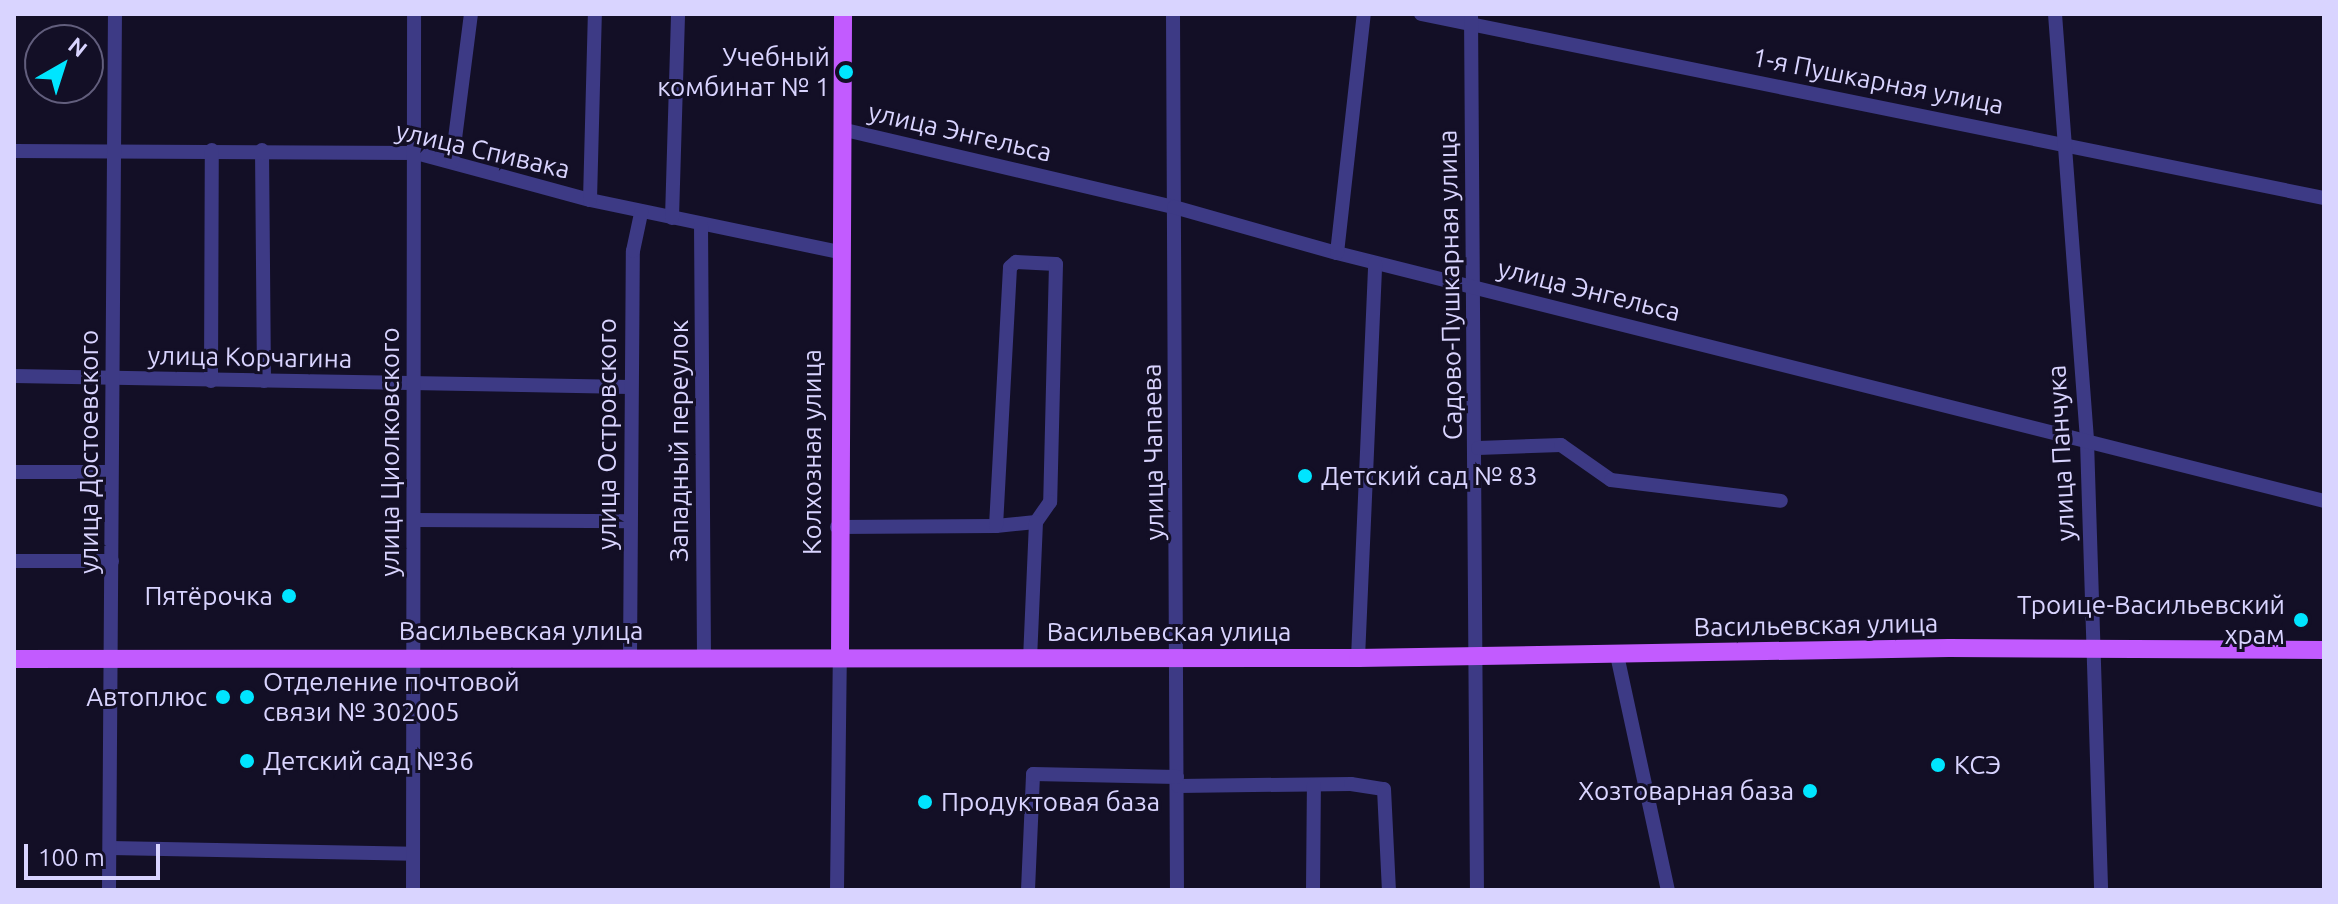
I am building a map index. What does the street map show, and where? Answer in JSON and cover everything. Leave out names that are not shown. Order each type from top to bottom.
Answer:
[{"type":"main road","name":"Колхозная улица","points":[[840,658],[837,527],[843,14]]},
{"type":"main road","name":"Васильевская улица","points":[[14,659],[1358,658],[2092,648],[2324,650]]},
{"type":"street","name":"улица Достоевского","points":[[109,890],[115,14]]},
{"type":"street","name":"улица Циолковского","points":[[413,890],[414,14]]},
{"type":"street","points":[[452,162],[471,14]]},
{"type":"street","points":[[590,200],[595,14]]},
{"type":"street","points":[[672,218],[678,14]]},
{"type":"street","name":"улица Чапаева","points":[[1173,14],[1179,658],[1177,890]]},
{"type":"street","points":[[1337,253],[1364,14]]},
{"type":"street","name":"1-я Пушкарная улица","points":[[1421,14],[1471,19],[2324,198]]},
{"type":"street","name":"улица Панчука","points":[[2055,14],[2087,441],[2101,890]]},
{"type":"street","name":"Садово-Пушкарная улица","points":[[1471,19],[1471,285],[1478,448],[1477,890]]},
{"type":"street","name":"улица Энгельса","points":[[841,129],[1174,207],[1375,263],[2324,501]]},
{"type":"street","points":[[211,381],[212,150]]},
{"type":"street","points":[[262,150],[264,381]]},
{"type":"street","name":"улица Спивака","points":[[14,151],[416,153],[641,212],[839,252]]},
{"type":"street","name":"улица Островского","points":[[630,658],[633,251],[641,212]]},
{"type":"street","name":"Западный переулок","points":[[701,225],[704,657]]},
{"type":"street","points":[[996,526],[1010,267],[1016,262],[1052,262],[1059,269],[1050,502],[1036,522],[1030,659]]},
{"type":"street","points":[[1358,658],[1375,263]]},
{"type":"street","name":"улица Корчагина","points":[[14,376],[630,387]]},
{"type":"street","points":[[1478,448],[1561,445],[1611,480],[1781,501]]},
{"type":"street","points":[[14,472],[111,472]]},
{"type":"street","points":[[414,520],[630,521]]},
{"type":"street","points":[[837,527],[996,526],[1036,522]]},
{"type":"street","points":[[14,561],[112,561]]},
{"type":"street","points":[[1617,655],[1668,890]]},
{"type":"street","name":"Колхозная улица","points":[[837,890],[840,658]]},
{"type":"street","points":[[1028,890],[1033,774],[1178,782],[1378,786],[1388,793],[1389,890]]},
{"type":"street","points":[[1313,890],[1314,785]]},
{"type":"street","points":[[110,848],[413,854]]},
{"type":"place","name":"Учебный комбинат № 1","points":[[846,72]]},
{"type":"place","name":"Детский сад № 83","points":[[1305,476]]},
{"type":"place","name":"Пятёрочка","points":[[289,596]]},
{"type":"place","name":"Троице-Васильевский храм","points":[[2301,620]]},
{"type":"place","name":"Автоплюс","points":[[223,697]]},
{"type":"place","name":"Отделение почтовой связи № 302005","points":[[247,697]]},
{"type":"place","name":"Детский сад №36","points":[[247,761]]},
{"type":"place","name":"КСЭ","points":[[1938,765]]},
{"type":"place","name":"Хозтоварная база","points":[[1810,791]]},
{"type":"place","name":"Продуктовая база","points":[[925,802]]}]
